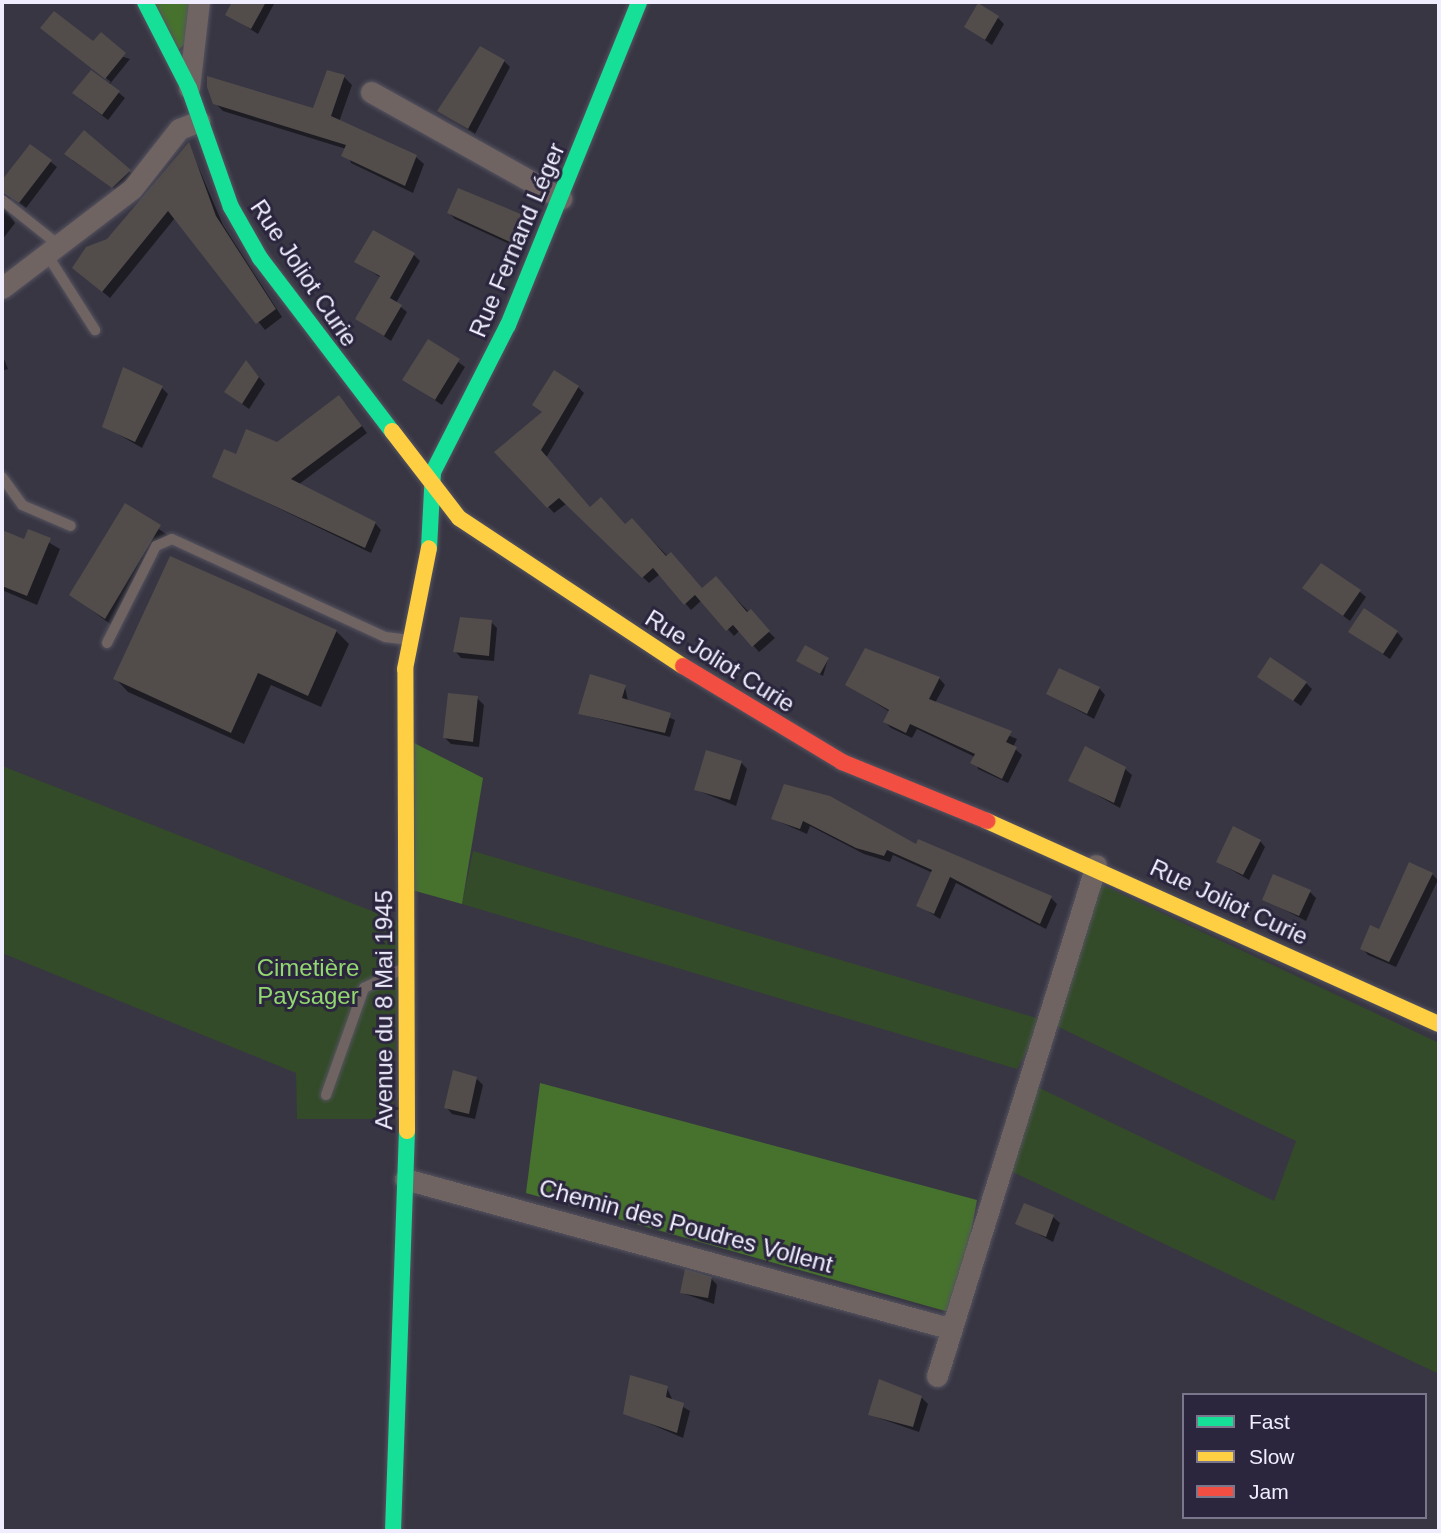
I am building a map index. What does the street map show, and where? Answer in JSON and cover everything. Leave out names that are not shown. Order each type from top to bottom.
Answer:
[{"type":"street","name":"Rue Joliot Curie","points":[[145,2],[189,88],[231,207],[260,258],[434,492],[502,550],[842,762],[1096,865],[1439,1024]]},
{"type":"street","points":[[189,88],[199,2]]},
{"type":"street","name":"Rue Fernand Léger","points":[[434,492],[433,472],[509,325],[639,2]]},
{"type":"street","points":[[371,92],[561,198]]},
{"type":"street","points":[[2,288],[55,251],[132,189],[179,129],[201,121]]},
{"type":"street","name":"Avenue du 8 Mai 1945","points":[[393,1531],[409,966],[408,640],[434,492]]},
{"type":"street","points":[[937,1376],[1096,865]]},
{"type":"street","name":"Chemin des Poudres Vollent","points":[[405,1179],[952,1329]]},
{"type":"lane","points":[[2,200],[55,251],[95,330]]},
{"type":"lane","points":[[2,477],[22,505],[71,526]]},
{"type":"lane","points":[[107,643],[156,546],[172,539],[385,637],[408,640]]},
{"type":"lane","points":[[326,1094],[364,988],[409,966]]},
{"type":"green space","points":[[152,2],[195,2],[195,35],[177,51]]},
{"type":"green space","points":[[414,743],[483,778],[462,904],[412,890]]},
{"type":"green space","name":"Cimetière Paysager","points":[[2,766],[400,922],[393,1119],[297,1119],[296,1073],[2,953]]},
{"type":"green space","points":[[473,851],[1043,1020],[1098,883],[1439,1043],[1439,1374],[1000,1166],[1025,1081],[1274,1201],[1296,1141],[1044,1020],[1017,1069],[462,904]]},
{"type":"green space","points":[[540,1083],[977,1200],[956,1314],[526,1193]]},
{"type":"building","points":[[232,2],[266,2],[251,29],[225,15]]},
{"type":"building","points":[[978,3],[999,16],[985,40],[964,27]]},
{"type":"building","points":[[54,11],[93,41],[101,32],[126,53],[105,79],[40,28]]},
{"type":"building","points":[[480,46],[505,60],[468,129],[437,111]]},
{"type":"building","points":[[91,70],[120,91],[102,115],[72,93]]},
{"type":"building","points":[[327,70],[345,75],[331,116],[417,155],[405,186],[341,156],[346,145],[213,104],[207,87],[207,76],[313,108]]},
{"type":"building","points":[[84,130],[131,170],[112,188],[64,154]]},
{"type":"building","points":[[189,142],[216,216],[276,309],[256,324],[168,211],[102,292],[72,268],[86,247],[107,239]]},
{"type":"building","points":[[30,144],[52,160],[19,203],[2,192],[2,180]]},
{"type":"building","points":[[458,188],[523,215],[512,243],[447,213]]},
{"type":"building","points":[[373,230],[415,253],[390,298],[402,305],[384,336],[355,319],[380,276],[354,262]]},
{"type":"building","points":[[428,339],[460,359],[435,400],[402,380]]},
{"type":"building","points":[[246,360],[259,377],[242,404],[224,392]]},
{"type":"building","points":[[123,367],[163,386],[135,442],[102,427]]},
{"type":"building","points":[[554,370],[579,386],[541,450],[590,507],[601,497],[625,524],[632,518],[666,556],[671,552],[702,588],[716,576],[747,612],[751,609],[770,631],[752,647],[733,625],[726,631],[695,595],[684,605],[653,568],[642,578],[559,498],[547,508],[494,452],[542,412],[532,405]]},
{"type":"building","points":[[339,395],[362,426],[291,479],[376,522],[365,548],[212,477],[224,449],[236,454],[246,429],[277,442]]},
{"type":"building","points":[[125,503],[161,525],[105,619],[69,595]]},
{"type":"building","points":[[28,529],[51,538],[27,596],[2,586],[2,530],[24,539]]},
{"type":"building","points":[[170,556],[337,630],[308,696],[258,673],[231,733],[113,679]]},
{"type":"building","points":[[1321,563],[1361,590],[1343,616],[1302,588]]},
{"type":"building","points":[[1364,608],[1398,631],[1383,654],[1348,632]]},
{"type":"building","points":[[460,617],[492,620],[489,656],[453,652]]},
{"type":"building","points":[[805,645],[829,658],[820,674],[796,661]]},
{"type":"building","points":[[865,648],[940,677],[929,699],[1012,731],[1006,742],[1017,747],[1002,779],[970,763],[975,754],[910,724],[906,733],[883,722],[889,710],[845,685]]},
{"type":"building","points":[[1270,657],[1307,682],[1293,701],[1257,677]]},
{"type":"building","points":[[1059,668],[1100,687],[1087,714],[1046,694]]},
{"type":"building","points":[[590,674],[626,685],[622,698],[671,713],[665,733],[578,714]]},
{"type":"building","points":[[448,693],[478,696],[473,742],[443,738]]},
{"type":"building","points":[[1085,746],[1126,767],[1114,803],[1068,781]]},
{"type":"building","points":[[706,750],[742,761],[730,800],[694,790]]},
{"type":"building","points":[[784,784],[830,796],[916,844],[918,839],[1052,896],[1040,924],[950,877],[934,914],[916,906],[932,870],[887,850],[884,856],[856,848],[803,821],[800,829],[771,819]]},
{"type":"building","points":[[1233,826],[1261,840],[1243,875],[1216,862]]},
{"type":"building","points":[[1409,862],[1433,873],[1389,962],[1360,949],[1370,925],[1379,929]]},
{"type":"building","points":[[1273,874],[1311,890],[1299,916],[1262,900]]},
{"type":"building","points":[[453,1070],[477,1077],[469,1114],[444,1108]]},
{"type":"building","points":[[1024,1203],[1054,1215],[1046,1237],[1015,1224]]},
{"type":"building","points":[[685,1269],[712,1277],[708,1298],[680,1293]]},
{"type":"building","points":[[630,1375],[668,1386],[666,1397],[684,1403],[677,1433],[623,1414]]},
{"type":"building","points":[[879,1379],[922,1396],[913,1427],[868,1415]]},
{"type":"traffic: fast","points":[[145,2],[189,88],[231,207],[260,258],[392,431]]},
{"type":"traffic: fast","points":[[429,548],[433,472],[508,325],[639,2]]},
{"type":"traffic: fast","points":[[393,1531],[407,1131]]},
{"type":"traffic: slow","points":[[392,431],[459,518],[683,666]]},
{"type":"traffic: slow","points":[[407,1131],[405,669],[429,548]]},
{"type":"traffic: slow","points":[[987,821],[1439,1024]]},
{"type":"traffic: jam","points":[[683,666],[842,762],[987,821]]}]
